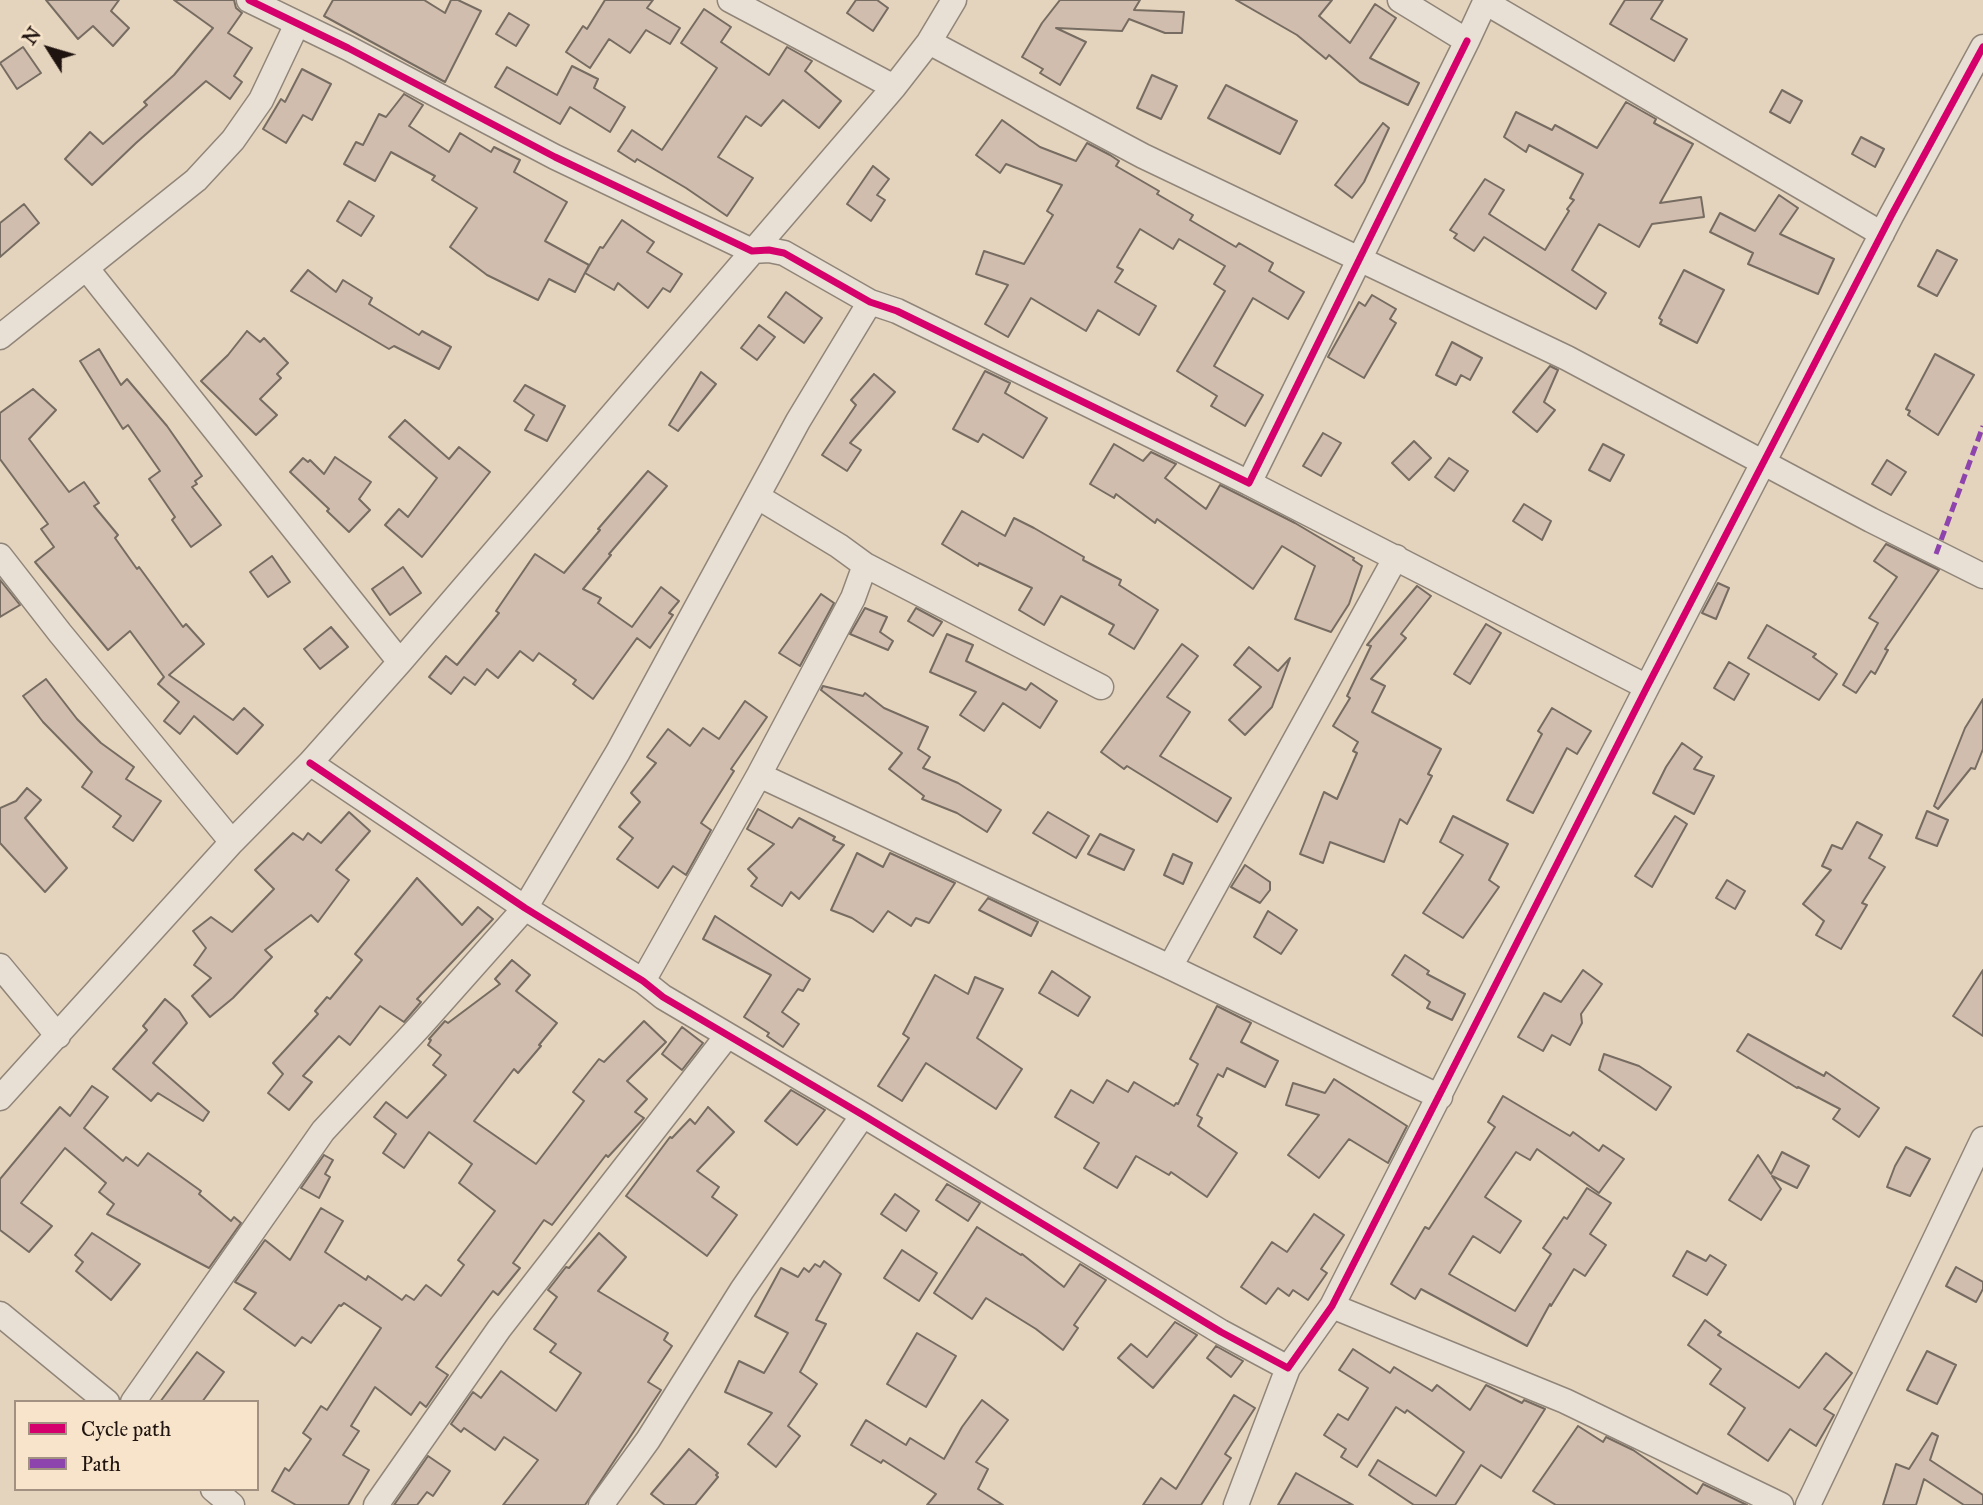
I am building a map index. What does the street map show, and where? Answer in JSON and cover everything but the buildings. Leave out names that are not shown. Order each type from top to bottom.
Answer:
[{"type":"street","points":[[249,0],[348,48],[555,157],[752,251],[783,253],[870,302],[909,317],[1249,483],[1647,687]]},
{"type":"street","points":[[730,0],[894,88]]},
{"type":"street","points":[[0,1098],[232,842],[310,763],[400,662],[894,88],[929,42],[954,0]]},
{"type":"street","points":[[1400,0],[1467,41]]},
{"type":"street","points":[[1249,483],[1485,1],[1882,234]]},
{"type":"street","points":[[0,337],[197,180],[233,141],[261,100],[298,24]]},
{"type":"street","points":[[929,42],[1143,156],[1567,358],[1871,520],[1983,576]]},
{"type":"street","points":[[1236,1505],[1288,1368],[1332,1306],[1647,687],[1882,234],[1983,47]]},
{"type":"street","points":[[87,269],[400,662]]},
{"type":"street","points":[[134,1400],[323,1130],[525,908],[618,752],[798,421],[870,302]]},
{"type":"street","points":[[758,497],[865,565],[1101,687]]},
{"type":"street","points":[[0,556],[232,842]]},
{"type":"street","points":[[1170,967],[1396,558]]},
{"type":"street","points":[[643,981],[760,775],[853,598],[865,565]]},
{"type":"street","points":[[310,763],[525,908],[643,981],[663,997],[1221,1332],[1288,1368]]},
{"type":"street","points":[[760,775],[1440,1097]]},
{"type":"street","points":[[0,966],[58,1036]]},
{"type":"street","points":[[376,1505],[499,1329],[727,1036]]},
{"type":"street","points":[[601,1505],[648,1440],[742,1290],[863,1115]]},
{"type":"street","points":[[1808,1505],[1983,1139]]},
{"type":"street","points":[[1332,1306],[1565,1401],[1781,1505]]},
{"type":"street","points":[[0,1314],[105,1400]]},
{"type":"street","points":[[215,1491],[232,1505]]},
{"type":"marked path","points":[[1936,554],[1983,426]]},
{"type":"cycle path","points":[[249,0],[348,48],[555,157],[752,251],[784,253],[870,302],[897,311],[1249,483],[1467,41]]},
{"type":"cycle path","points":[[310,763],[525,908],[643,981],[663,997],[1221,1332],[1288,1368],[1332,1306],[1647,687],[1891,216],[1983,47]]}]
